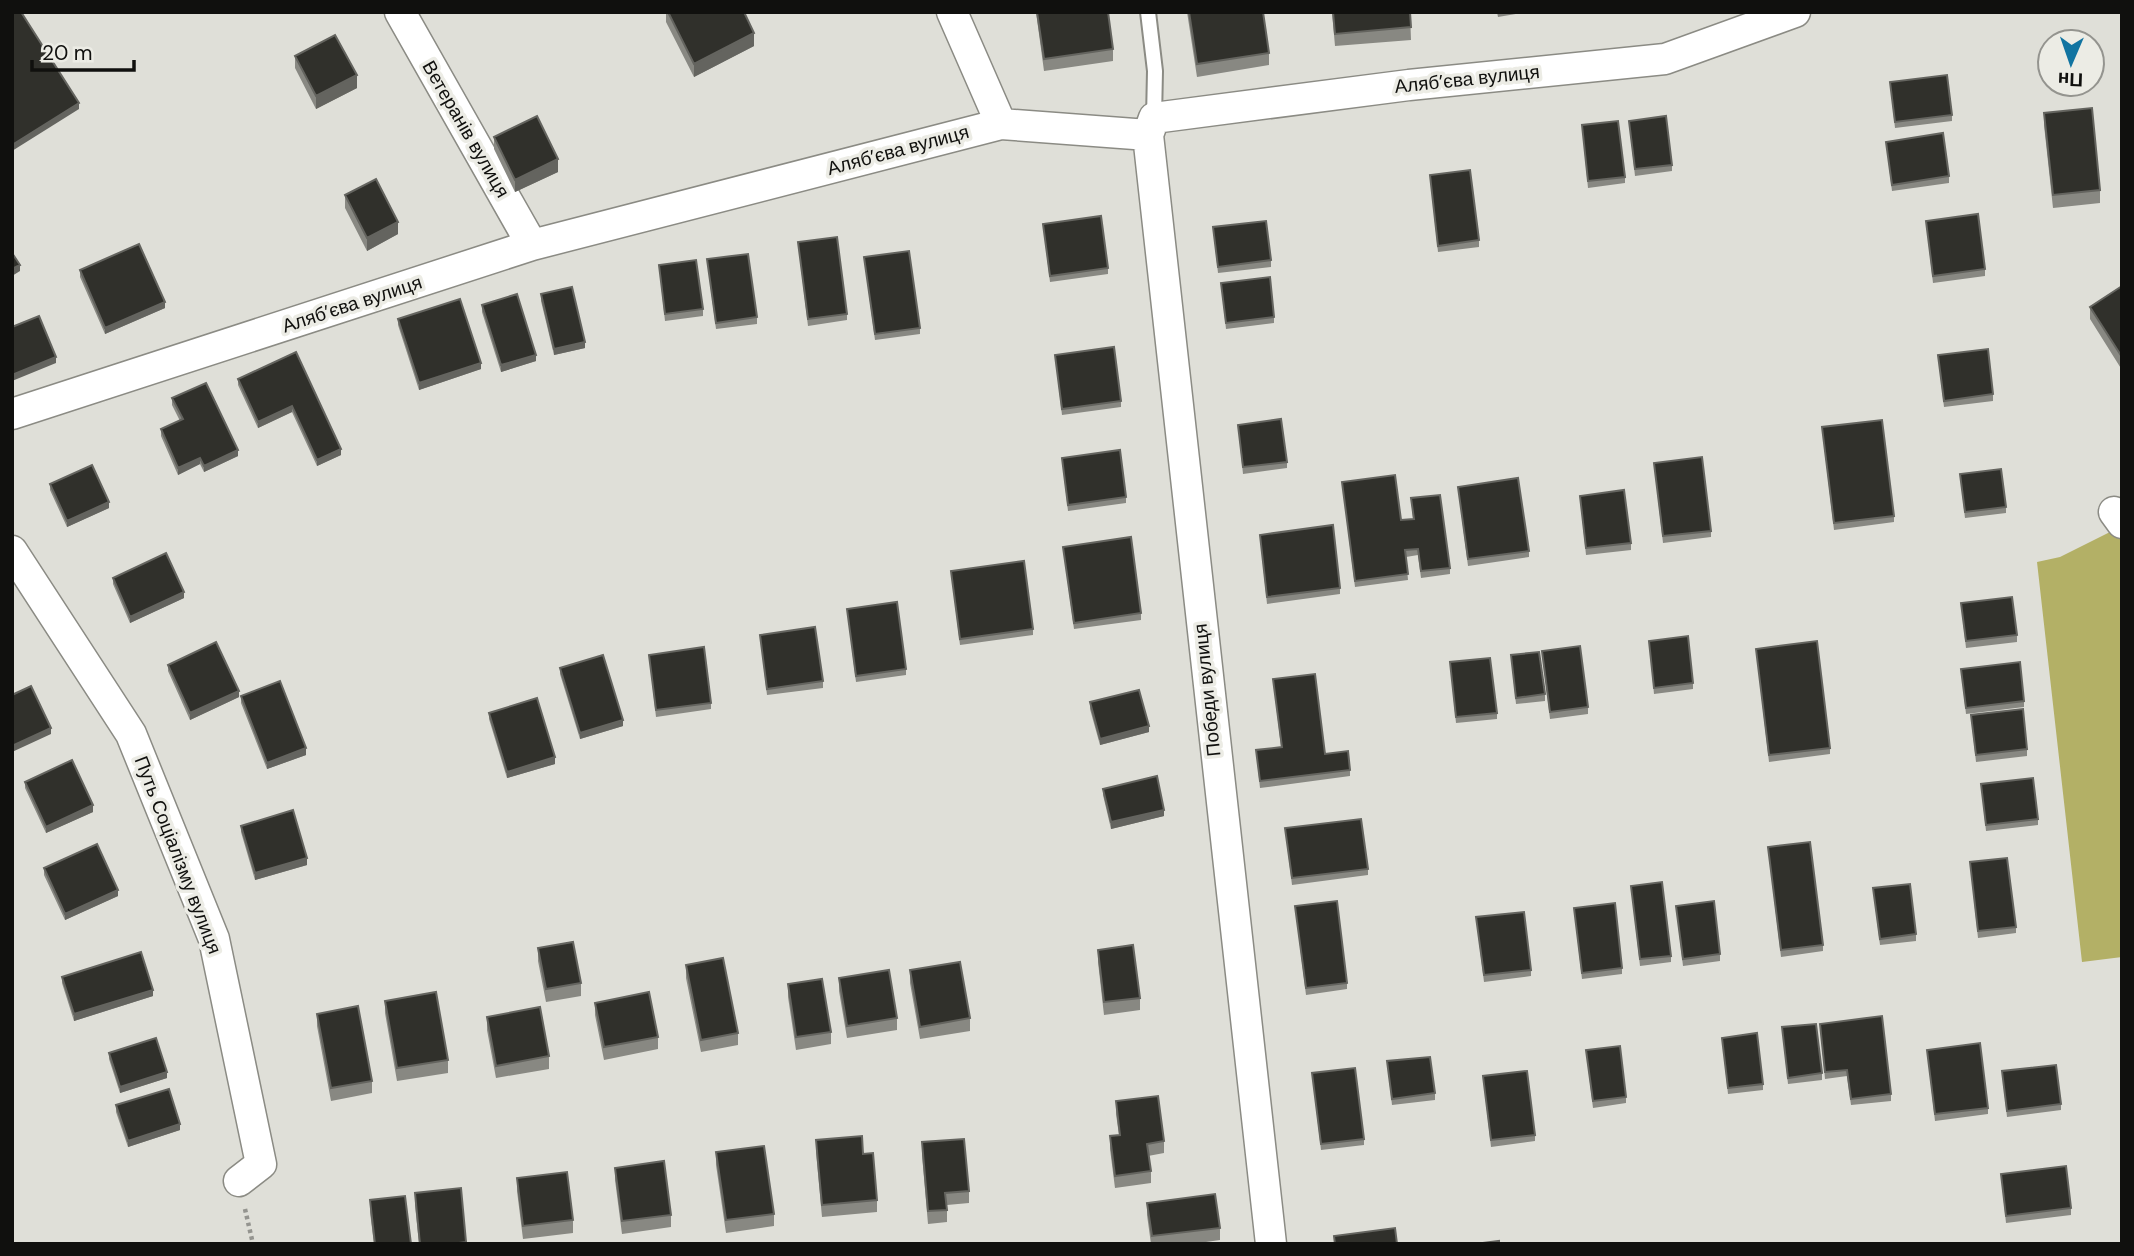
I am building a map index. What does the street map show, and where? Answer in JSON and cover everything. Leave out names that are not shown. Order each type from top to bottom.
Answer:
[{"type":"street","name":"Ветеранів вулиця","points":[[400,12],[532,245]]},
{"type":"street","points":[[952,12],[1000,124]]},
{"type":"street","name":"Аляб’єва вулиця","points":[[12,414],[532,245],[1000,124],[1151,127],[1409,85],[1665,59],[1795,12]]},
{"type":"street","name":"Победи вулиця","points":[[1151,127],[1271,1244]]},
{"type":"street","name":"Путь Соціалізму вулиця","points":[[12,551],[131,734],[214,939],[261,1164],[239,1181]]},
{"type":"lane","points":[[1148,12],[1155,71],[1151,127]]},
{"type":"shaded area","points":[[2114,530],[2122,541],[2122,957],[2082,962],[2037,562],[2060,557]]},
{"type":"building","points":[[12,12],[21,12],[79,103],[12,145]]},
{"type":"building","points":[[668,12],[744,12],[754,33],[694,64]]},
{"type":"building","points":[[1037,12],[1108,12],[1113,49],[1044,59]]},
{"type":"building","points":[[1189,12],[1263,12],[1269,53],[1197,64]]},
{"type":"building","points":[[1333,12],[1410,12],[1411,27],[1335,34]]},
{"type":"building","points":[[335,35],[357,75],[316,96],[295,56]]},
{"type":"building","points":[[1947,75],[1952,115],[1895,122],[1890,82]]},
{"type":"building","points":[[2092,108],[2100,190],[2053,195],[2044,113]]},
{"type":"building","points":[[537,116],[558,159],[515,180],[494,137]]},
{"type":"building","points":[[1666,116],[1672,165],[1635,169],[1629,121]]},
{"type":"building","points":[[1618,121],[1625,177],[1588,181],[1582,125]]},
{"type":"building","points":[[1943,133],[1949,176],[1892,185],[1886,142]]},
{"type":"building","points":[[1470,170],[1479,240],[1438,246],[1430,175]]},
{"type":"building","points":[[376,179],[398,222],[367,238],[345,195]]},
{"type":"building","points":[[1978,214],[1985,269],[1933,276],[1926,221]]},
{"type":"building","points":[[1101,216],[1108,268],[1050,276],[1043,224]]},
{"type":"building","points":[[1266,221],[1271,260],[1218,267],[1213,227]]},
{"type":"building","points":[[837,237],[847,314],[808,319],[798,242]]},
{"type":"building","points":[[139,244],[165,302],[105,328],[80,270]]},
{"type":"building","points":[[909,251],[920,328],[875,334],[864,257]]},
{"type":"building","points":[[12,253],[20,265],[12,269]]},
{"type":"building","points":[[748,254],[757,317],[716,323],[707,259]]},
{"type":"building","points":[[696,260],[703,309],[665,314],[659,265]]},
{"type":"building","points":[[1270,277],[1274,317],[1226,323],[1221,283]]},
{"type":"building","points":[[2122,286],[2122,357],[2090,307]]},
{"type":"building","points":[[572,287],[585,342],[554,349],[541,294]]},
{"type":"building","points":[[517,294],[536,355],[501,365],[482,305]]},
{"type":"building","points":[[460,299],[481,363],[419,383],[398,319]]},
{"type":"building","points":[[39,316],[56,357],[12,375],[12,327]]},
{"type":"building","points":[[1114,347],[1121,401],[1062,409],[1055,355]]},
{"type":"building","points":[[1988,349],[1993,394],[1944,401],[1938,355]]},
{"type":"building","points":[[296,352],[341,449],[317,460],[292,406],[258,422],[238,379]]},
{"type":"building","points":[[206,383],[238,450],[204,466],[200,458],[178,468],[161,429],[183,419],[172,398]]},
{"type":"building","points":[[1281,419],[1287,462],[1243,467],[1238,425]]},
{"type":"building","points":[[1882,420],[1894,516],[1834,523],[1822,427]]},
{"type":"building","points":[[1120,450],[1126,497],[1068,505],[1062,458]]},
{"type":"building","points":[[1702,457],[1711,531],[1663,536],[1654,463]]},
{"type":"building","points":[[92,465],[109,502],[67,521],[50,484]]},
{"type":"building","points":[[2001,469],[2006,507],[1965,512],[1960,474]]},
{"type":"building","points":[[1395,475],[1401,520],[1414,519],[1411,498],[1440,495],[1450,568],[1421,571],[1418,549],[1405,550],[1408,574],[1355,581],[1342,482]]},
{"type":"building","points":[[1518,478],[1529,551],[1468,559],[1458,487]]},
{"type":"building","points":[[1624,490],[1631,543],[1586,548],[1580,496]]},
{"type":"building","points":[[1333,525],[1340,588],[1267,597],[1260,535]]},
{"type":"building","points":[[1131,537],[1141,613],[1074,623],[1063,547]]},
{"type":"building","points":[[166,553],[184,592],[130,617],[113,578]]},
{"type":"building","points":[[1024,561],[1033,629],[960,639],[951,571]]},
{"type":"building","points":[[2012,597],[2017,635],[1966,641],[1961,603]]},
{"type":"building","points":[[897,602],[906,669],[856,676],[847,609]]},
{"type":"building","points":[[815,627],[823,681],[767,689],[760,635]]},
{"type":"building","points":[[1688,636],[1693,683],[1654,688],[1649,641]]},
{"type":"building","points":[[1817,641],[1830,748],[1769,755],[1756,649]]},
{"type":"building","points":[[216,642],[239,691],[190,713],[168,665]]},
{"type":"building","points":[[1580,646],[1588,707],[1550,712],[1542,651]]},
{"type":"building","points":[[704,647],[711,703],[656,710],[649,655]]},
{"type":"building","points":[[1539,652],[1545,694],[1516,698],[1511,655]]},
{"type":"building","points":[[603,655],[623,720],[580,733],[560,668]]},
{"type":"building","points":[[1490,658],[1497,713],[1456,717],[1450,662]]},
{"type":"building","points":[[2020,662],[2024,701],[1966,708],[1961,669]]},
{"type":"building","points":[[1315,674],[1325,754],[1348,751],[1350,770],[1260,781],[1256,750],[1282,747],[1273,679]]},
{"type":"building","points":[[280,681],[306,748],[267,763],[241,696]]},
{"type":"building","points":[[31,686],[51,728],[12,746],[12,695]]},
{"type":"building","points":[[1139,690],[1149,726],[1100,739],[1090,702]]},
{"type":"building","points":[[537,698],[555,757],[507,772],[489,713]]},
{"type":"building","points":[[2023,709],[2027,749],[1976,755],[1971,715]]},
{"type":"building","points":[[72,760],[93,805],[46,827],[25,782]]},
{"type":"building","points":[[1157,776],[1164,810],[1111,822],[1103,789]]},
{"type":"building","points":[[2033,778],[2038,819],[1986,825],[1981,784]]},
{"type":"building","points":[[293,810],[307,858],[255,873],[241,826]]},
{"type":"building","points":[[1361,819],[1368,869],[1292,878],[1285,828]]},
{"type":"building","points":[[1810,842],[1823,945],[1781,950],[1768,847]]},
{"type":"building","points":[[97,844],[118,890],[65,914],[44,868]]},
{"type":"building","points":[[2007,858],[2016,927],[1978,931],[1970,862]]},
{"type":"building","points":[[1662,882],[1671,956],[1640,959],[1631,886]]},
{"type":"building","points":[[1910,884],[1916,934],[1880,939],[1873,888]]},
{"type":"building","points":[[1337,901],[1347,983],[1306,988],[1295,906]]},
{"type":"building","points":[[1714,901],[1720,954],[1683,959],[1676,906]]},
{"type":"building","points":[[1615,903],[1622,968],[1582,973],[1574,908]]},
{"type":"building","points":[[1524,912],[1531,970],[1484,975],[1476,917]]},
{"type":"building","points":[[573,942],[581,983],[546,989],[538,948]]},
{"type":"building","points":[[1133,945],[1140,998],[1104,1002],[1098,950]]},
{"type":"building","points":[[141,952],[153,990],[74,1014],[62,977]]},
{"type":"building","points":[[723,958],[738,1033],[701,1040],[686,965]]},
{"type":"building","points":[[960,962],[970,1018],[920,1027],[910,970]]},
{"type":"building","points":[[889,970],[897,1018],[847,1026],[839,978]]},
{"type":"building","points":[[822,979],[831,1032],[796,1037],[788,984]]},
{"type":"building","points":[[436,992],[448,1060],[397,1068],[385,1001]]},
{"type":"building","points":[[649,992],[658,1037],[604,1047],[595,1003]]},
{"type":"building","points":[[358,1006],[372,1081],[331,1088],[317,1014]]},
{"type":"building","points":[[540,1007],[549,1056],[496,1066],[487,1017]]},
{"type":"building","points":[[1882,1016],[1891,1094],[1851,1099],[1847,1070],[1825,1072],[1820,1024]]},
{"type":"building","points":[[1816,1024],[1822,1073],[1788,1078],[1782,1027]]},
{"type":"building","points":[[1757,1033],[1763,1084],[1728,1088],[1722,1038]]},
{"type":"building","points":[[156,1038],[167,1072],[120,1087],[109,1053]]},
{"type":"building","points":[[1980,1043],[1988,1108],[1935,1114],[1927,1050]]},
{"type":"building","points":[[1620,1046],[1626,1097],[1593,1101],[1586,1050]]},
{"type":"building","points":[[1430,1057],[1435,1093],[1392,1099],[1387,1061]]},
{"type":"building","points":[[2056,1065],[2061,1104],[2007,1111],[2002,1071]]},
{"type":"building","points":[[1355,1068],[1364,1139],[1321,1144],[1312,1073]]},
{"type":"building","points":[[1527,1071],[1535,1135],[1491,1140],[1483,1076]]},
{"type":"building","points":[[169,1089],[180,1124],[128,1141],[116,1105]]},
{"type":"building","points":[[1158,1096],[1164,1141],[1147,1144],[1151,1171],[1115,1176],[1110,1136],[1120,1135],[1116,1101]]},
{"type":"building","points":[[862,1136],[863,1154],[873,1153],[877,1200],[822,1205],[816,1140]]},
{"type":"building","points":[[964,1139],[969,1191],[945,1193],[947,1210],[928,1211],[922,1142]]},
{"type":"building","points":[[764,1146],[774,1214],[726,1220],[716,1152]]},
{"type":"building","points":[[664,1161],[671,1215],[622,1221],[615,1168]]},
{"type":"building","points":[[2066,1166],[2071,1208],[2006,1216],[2001,1174]]},
{"type":"building","points":[[567,1172],[573,1220],[523,1226],[517,1178]]},
{"type":"building","points":[[461,1188],[466,1242],[420,1244],[415,1193]]},
{"type":"building","points":[[1215,1194],[1220,1228],[1152,1236],[1147,1203]]},
{"type":"building","points":[[405,1196],[411,1244],[375,1244],[370,1200]]},
{"type":"building","points":[[1395,1228],[1397,1244],[1335,1244],[1334,1236]]},
{"type":"building","points":[[1499,1241],[1499,1244],[1475,1244]]}]
